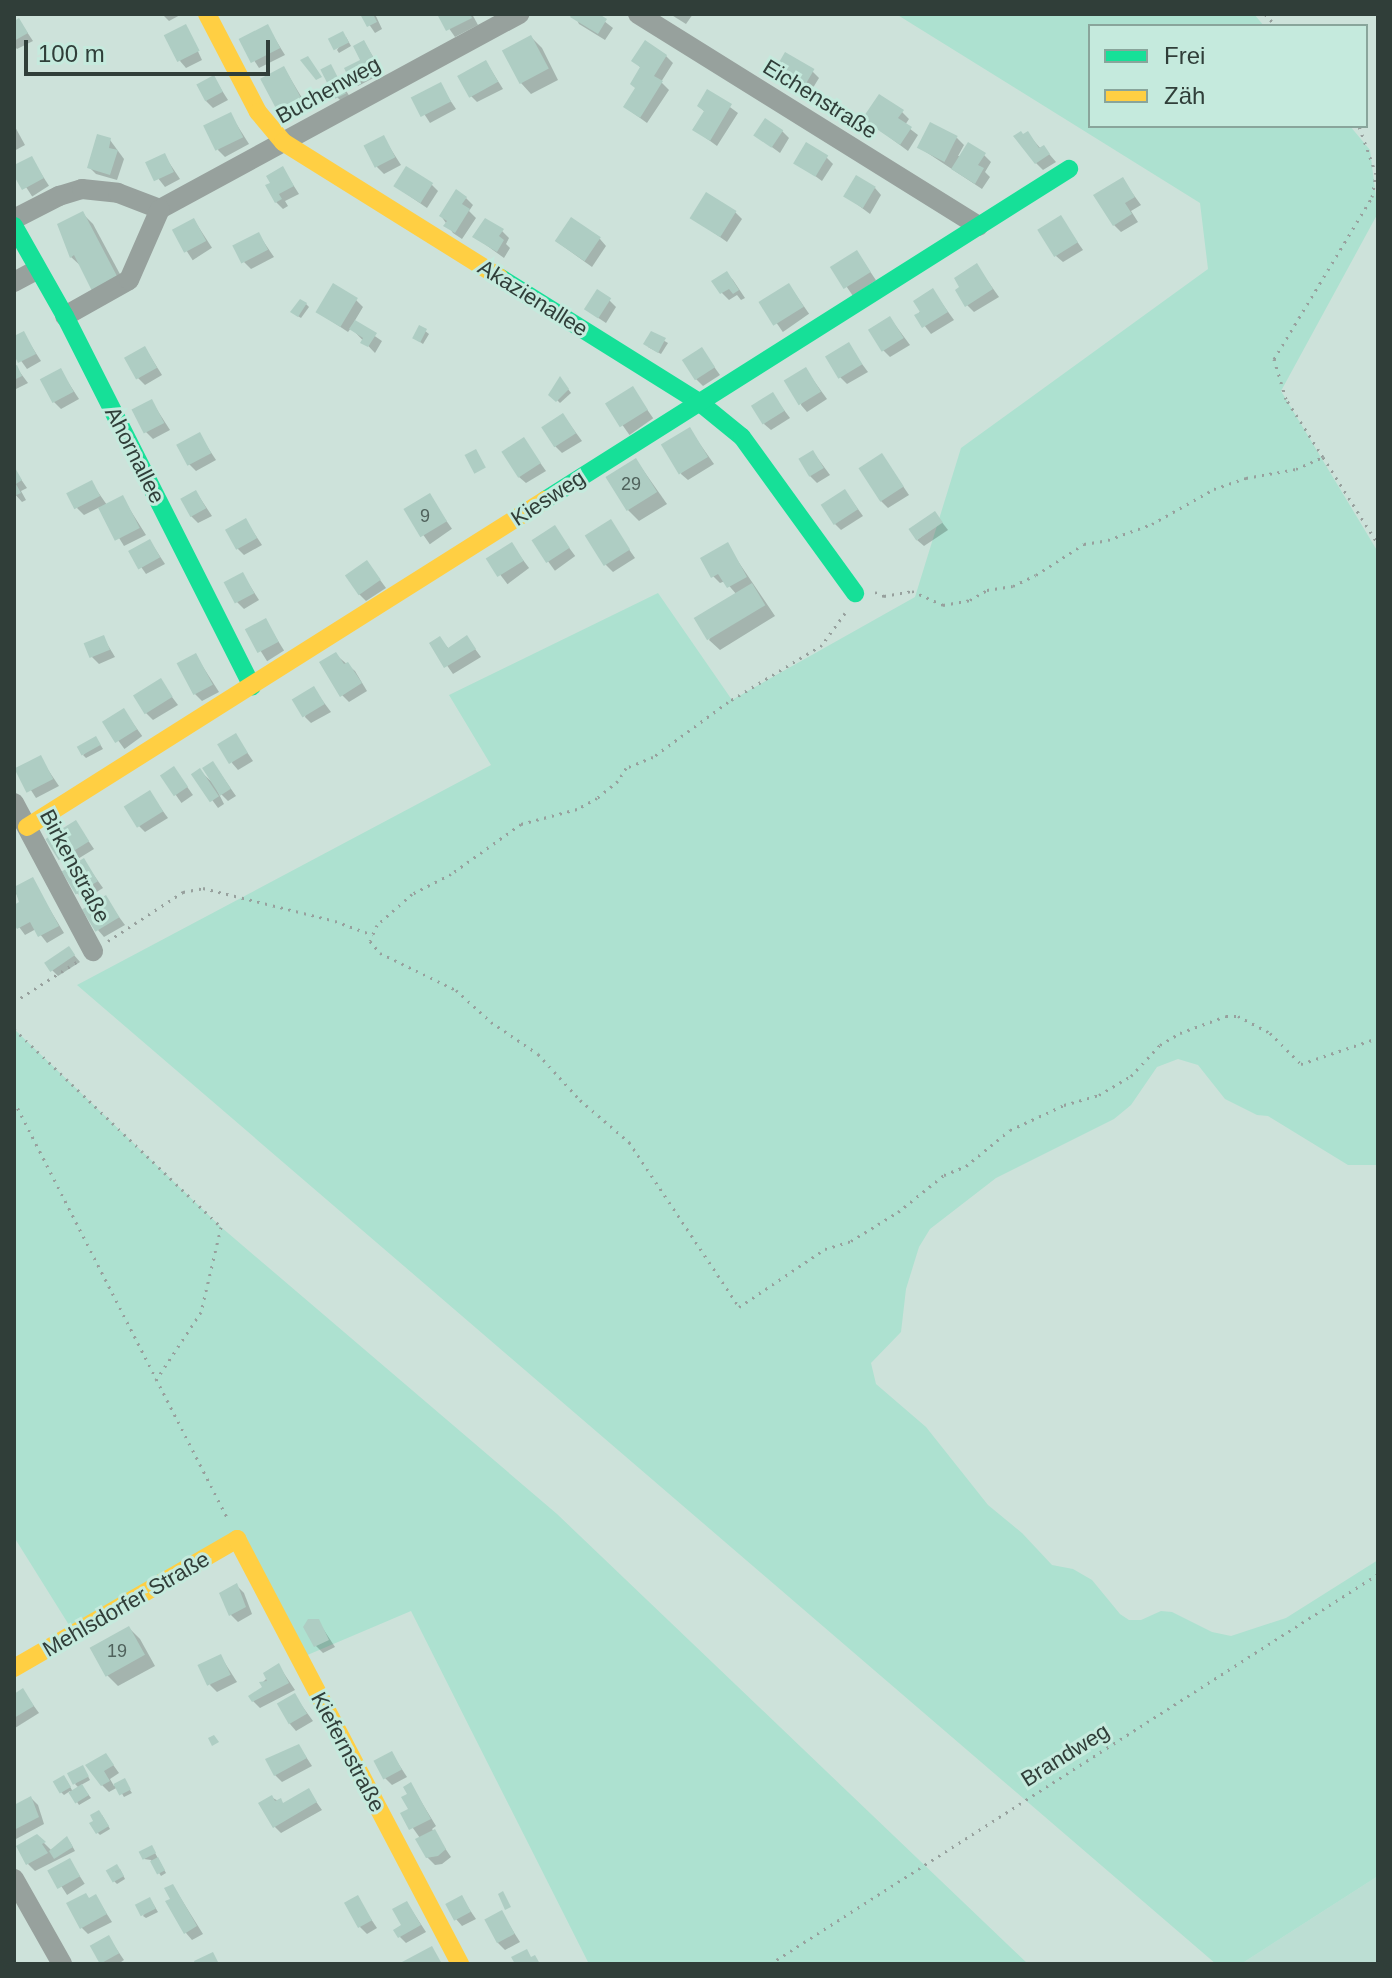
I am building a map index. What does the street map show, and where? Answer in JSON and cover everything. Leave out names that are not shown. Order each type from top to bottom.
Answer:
[{"type":"street","name":"Akazienallee","points":[[207,14],[258,112],[283,142],[699,402],[742,437],[855,593]]},
{"type":"street","name":"Buchenweg","points":[[160,209],[519,14]]},
{"type":"street","name":"Eichenstraße","points":[[638,14],[978,226]]},
{"type":"street","name":"Kiesweg","points":[[27,827],[1069,169]]},
{"type":"street","points":[[14,219],[59,196],[82,189],[118,193],[160,209],[129,280],[65,316]]},
{"type":"street","name":"Ahornallee","points":[[14,226],[65,316],[252,687]]},
{"type":"street","points":[[14,282],[37,270]]},
{"type":"street","name":"Birkenstraße","points":[[14,803],[93,951]]},
{"type":"street","name":"Mehlsdorfer Straße","points":[[14,1668],[237,1539]]},
{"type":"street","name":"Kiefernstraße","points":[[237,1539],[460,1964]]},
{"type":"street","points":[[14,1879],[62,1964]]},
{"type":"path","points":[[1360,128],[1376,174],[1372,197],[1274,359],[1286,399],[1378,544]]},
{"type":"path","points":[[1323,457],[1296,469],[1246,478],[1214,489],[1152,524],[1108,540],[1084,544],[1036,575],[1013,586],[987,590],[970,600],[943,605],[912,591],[884,596],[872,590],[855,593],[841,620],[822,645],[728,702],[653,757],[626,768],[618,781],[597,798],[577,809],[521,824],[451,874],[412,894],[377,925],[370,941],[380,953],[456,990],[491,1022],[538,1054],[580,1100],[629,1142],[739,1307],[825,1249],[851,1241],[898,1212],[944,1175],[966,1166],[1010,1130],[1064,1105],[1099,1095],[1131,1076],[1160,1045],[1180,1033],[1226,1016],[1238,1016],[1270,1033],[1301,1064],[1378,1038]]},
{"type":"path","points":[[14,1002],[183,892],[203,888],[335,921],[373,935]]},
{"type":"path","points":[[14,1029],[221,1227],[201,1312],[156,1380]]},
{"type":"path","points":[[14,1101],[237,1539]]},
{"type":"path","name":"Brandweg","points":[[770,1964],[1378,1574]]},
{"type":"shaded area","points":[[896,14],[1254,14],[1262,24],[1088,24],[1088,128],[1352,128],[1370,150],[1378,213],[1281,391],[1378,552],[1378,1165],[1348,1165],[1268,1116],[1257,1115],[1225,1099],[1198,1065],[1178,1059],[1157,1067],[1131,1105],[1114,1119],[996,1178],[930,1229],[919,1247],[906,1289],[901,1332],[871,1363],[876,1384],[926,1427],[988,1505],[1022,1533],[1052,1565],[1073,1569],[1092,1580],[1120,1614],[1129,1620],[1141,1620],[1161,1611],[1172,1612],[1212,1632],[1231,1636],[1286,1618],[1378,1560],[1378,1876],[1241,1964],[1216,1964],[77,985],[491,765],[449,695],[658,593],[732,700],[915,597],[961,448],[1208,269],[1200,203]]},
{"type":"shaded area","points":[[14,1029],[221,1227],[557,1514],[1028,1964],[589,1964],[411,1611],[298,1659],[237,1539],[74,1633],[14,1537]]},
{"type":"shaded area","points":[[1378,1876],[1378,1964],[1241,1964]]},
{"type":"building","points":[[360,14],[373,14],[377,22],[367,27]]},
{"type":"building","points":[[437,14],[470,14],[472,18],[446,31]]},
{"type":"building","points":[[572,14],[599,14],[607,19],[598,34],[570,17]]},
{"type":"building","points":[[19,18],[28,33],[14,41],[14,21]]},
{"type":"building","points":[[186,24],[200,51],[177,62],[164,35]]},
{"type":"building","points":[[268,24],[280,48],[251,63],[239,39]]},
{"type":"building","points":[[343,31],[349,43],[334,50],[328,39]]},
{"type":"building","points":[[531,35],[549,69],[520,84],[502,50]]},
{"type":"building","points":[[364,40],[378,66],[350,80],[344,68],[360,60],[353,46]]},
{"type":"building","points":[[645,40],[667,55],[654,76],[663,81],[640,118],[623,107],[635,88],[630,84],[640,67],[631,61]]},
{"type":"building","points":[[785,52],[814,69],[800,93],[771,76]]},
{"type":"building","points":[[308,56],[322,77],[316,80],[300,60]]},
{"type":"building","points":[[486,60],[498,82],[469,98],[457,76]]},
{"type":"building","points":[[331,64],[346,93],[335,99],[320,69]]},
{"type":"building","points":[[284,66],[302,100],[278,112],[260,79]]},
{"type":"building","points":[[214,75],[223,92],[205,101],[196,84]]},
{"type":"building","points":[[441,82],[451,102],[421,117],[411,97]]},
{"type":"building","points":[[707,89],[732,104],[710,141],[692,130],[704,111],[697,106]]},
{"type":"building","points":[[879,94],[904,110],[898,118],[912,127],[900,145],[862,119]]},
{"type":"building","points":[[231,112],[243,137],[215,151],[203,126]]},
{"type":"building","points":[[765,118],[783,130],[771,148],[753,135]]},
{"type":"building","points":[[930,122],[958,136],[944,162],[917,148]]},
{"type":"building","points":[[1021,131],[1023,134],[1028,131],[1039,148],[1044,145],[1050,154],[1035,164],[1013,136]]},
{"type":"building","points":[[97,134],[111,138],[109,148],[118,150],[110,175],[87,168]]},
{"type":"building","points":[[384,135],[395,157],[375,168],[364,145]]},
{"type":"building","points":[[806,142],[828,155],[815,177],[793,163]]},
{"type":"building","points":[[968,142],[986,153],[978,165],[984,168],[975,184],[951,169]]},
{"type":"building","points":[[165,153],[174,172],[154,181],[145,162]]},
{"type":"building","points":[[32,156],[44,178],[22,190],[14,176],[14,165]]},
{"type":"building","points":[[283,166],[294,186],[279,194],[282,199],[275,203],[265,185],[270,183],[266,176]]},
{"type":"building","points":[[406,166],[433,183],[420,203],[393,186]]},
{"type":"building","points":[[856,175],[876,187],[863,208],[843,196]]},
{"type":"building","points":[[1123,177],[1135,197],[1125,203],[1132,214],[1113,226],[1093,195]]},
{"type":"building","points":[[456,189],[467,197],[462,204],[470,209],[455,233],[443,226],[447,221],[439,216]]},
{"type":"building","points":[[706,192],[737,211],[720,237],[690,218]]},
{"type":"building","points":[[83,211],[118,278],[92,291],[74,255],[70,258],[57,224]]},
{"type":"building","points":[[1061,215],[1078,242],[1054,257],[1037,230]]},
{"type":"building","points":[[571,217],[601,237],[585,261],[555,241]]},
{"type":"building","points":[[194,218],[206,241],[184,253],[172,230]]},
{"type":"building","points":[[485,218],[504,229],[499,236],[504,240],[497,252],[472,237]]},
{"type":"building","points":[[259,232],[268,250],[241,263],[232,246]]},
{"type":"building","points":[[857,250],[871,272],[844,289],[830,267]]},
{"type":"building","points":[[977,263],[993,289],[965,307],[955,290],[959,287],[954,278]]},
{"type":"building","points":[[727,271],[739,290],[733,294],[729,289],[720,294],[711,281]]},
{"type":"building","points":[[333,283],[358,298],[340,327],[315,312]]},
{"type":"building","points":[[789,283],[804,307],[773,326],[758,302]]},
{"type":"building","points":[[933,288],[948,312],[922,328],[914,315],[920,312],[913,301]]},
{"type":"building","points":[[597,289],[611,298],[598,318],[584,309]]},
{"type":"building","points":[[300,299],[307,303],[298,317],[290,312]]},
{"type":"building","points":[[890,316],[904,338],[882,352],[868,330]]},
{"type":"building","points":[[355,320],[377,333],[368,347],[360,343],[363,338],[349,329]]},
{"type":"building","points":[[419,325],[427,329],[420,342],[412,338]]},
{"type":"building","points":[[24,331],[36,354],[18,363],[14,355],[14,336]]},
{"type":"building","points":[[651,331],[666,338],[658,353],[643,344]]},
{"type":"building","points":[[849,342],[862,364],[838,379],[825,356]]},
{"type":"building","points":[[145,346],[157,368],[136,380],[124,358]]},
{"type":"building","points":[[702,347],[715,367],[695,380],[682,360]]},
{"type":"building","points":[[17,365],[22,376],[14,380],[14,366]]},
{"type":"building","points":[[806,367],[821,392],[799,405],[784,380]]},
{"type":"building","points":[[61,368],[74,392],[52,403],[40,379]]},
{"type":"building","points":[[560,376],[569,389],[556,402],[548,395]]},
{"type":"building","points":[[633,386],[648,410],[620,427],[605,403]]},
{"type":"building","points":[[773,392],[785,411],[763,424],[751,406]]},
{"type":"building","points":[[152,399],[164,423],[144,433],[132,409]]},
{"type":"building","points":[[563,413],[576,433],[554,447],[541,427]]},
{"type":"building","points":[[690,427],[708,457],[679,475],[661,445]]},
{"type":"building","points":[[200,432],[211,453],[187,466],[176,445]]},
{"type":"building","points":[[524,437],[541,463],[518,478],[501,452]]},
{"type":"building","points":[[476,449],[486,468],[474,474],[465,455]]},
{"type":"building","points":[[813,450],[824,468],[809,477],[798,459]]},
{"type":"building","points":[[882,453],[904,487],[880,502],[859,468]]},
{"type":"building","points":[[636,458],[657,492],[627,511],[605,477]]},
{"type":"building","points":[[14,466],[22,480],[16,484],[21,493],[14,496]]},
{"type":"building","points":[[92,480],[100,496],[74,509],[66,493]]},
{"type":"building","points":[[845,489],[858,509],[834,525],[821,505]]},
{"type":"building","points":[[196,490],[206,508],[190,517],[180,499]]},
{"type":"building","points":[[430,493],[447,521],[420,537],[403,509]]},
{"type":"building","points":[[123,495],[140,528],[115,541],[98,508]]},
{"type":"building","points":[[935,511],[943,523],[916,541],[908,529]]},
{"type":"building","points":[[246,518],[257,538],[236,550],[225,530]]},
{"type":"building","points":[[611,519],[630,550],[604,566],[585,535]]},
{"type":"building","points":[[555,525],[570,548],[546,563],[532,540]]},
{"type":"building","points":[[150,539],[160,557],[138,569],[128,551]]},
{"type":"building","points":[[512,542],[524,561],[497,577],[486,558]]},
{"type":"building","points":[[728,542],[747,577],[727,588],[718,574],[711,578],[700,558]]},
{"type":"building","points":[[367,560],[381,580],[359,595],[345,575]]},
{"type":"building","points":[[243,572],[254,593],[235,604],[224,582]]},
{"type":"building","points":[[752,583],[765,605],[707,640],[694,618]]},
{"type":"building","points":[[266,618],[279,642],[257,653],[245,629]]},
{"type":"building","points":[[104,635],[110,650],[90,658],[84,643]]},
{"type":"building","points":[[467,635],[476,649],[444,668],[429,643],[440,636],[448,648]]},
{"type":"building","points":[[336,652],[344,664],[348,662],[362,683],[340,697],[319,662]]},
{"type":"building","points":[[196,653],[213,685],[193,695],[177,663]]},
{"type":"building","points":[[161,678],[173,697],[145,714],[133,695]]},
{"type":"building","points":[[314,686],[325,704],[303,717],[292,699]]},
{"type":"building","points":[[124,708],[137,729],[115,743],[102,722]]},
{"type":"building","points":[[236,733],[248,753],[229,764],[217,744]]},
{"type":"building","points":[[96,736],[101,745],[82,755],[77,747]]},
{"type":"building","points":[[41,755],[53,779],[27,793],[14,769]]},
{"type":"building","points":[[213,761],[231,789],[220,796],[202,768]]},
{"type":"building","points":[[174,766],[188,787],[174,796],[160,776]]},
{"type":"building","points":[[200,768],[219,796],[210,802],[191,774]]},
{"type":"building","points":[[150,790],[163,811],[137,828],[124,806]]},
{"type":"building","points":[[76,820],[89,841],[59,860],[45,839]]},
{"type":"building","points":[[84,858],[98,881],[76,895],[62,871]]},
{"type":"building","points":[[33,877],[59,926],[38,937],[30,922],[17,929],[14,924],[14,905],[19,902],[14,887]]},
{"type":"building","points":[[106,895],[119,917],[95,932],[82,909]]},
{"type":"building","points":[[69,946],[75,955],[50,972],[44,963]]},
{"type":"building","points":[[237,1583],[246,1607],[229,1616],[219,1593]]},
{"type":"building","points":[[308,1619],[319,1619],[329,1640],[314,1647],[303,1627]]},
{"type":"building","points":[[129,1626],[145,1655],[106,1677],[90,1648]]},
{"type":"building","points":[[221,1654],[231,1675],[207,1686],[197,1665]]},
{"type":"building","points":[[279,1663],[289,1683],[252,1702],[248,1696],[262,1687],[259,1682],[267,1681],[263,1673]]},
{"type":"building","points":[[23,1688],[34,1706],[14,1718],[14,1694]]},
{"type":"building","points":[[295,1693],[307,1714],[289,1724],[277,1704]]},
{"type":"building","points":[[214,1735],[219,1742],[212,1746],[208,1738]]},
{"type":"building","points":[[299,1744],[307,1758],[274,1776],[265,1759]]},
{"type":"building","points":[[392,1751],[402,1770],[383,1779],[373,1761]]},
{"type":"building","points":[[106,1753],[114,1765],[104,1771],[110,1781],[101,1786],[85,1765]]},
{"type":"building","points":[[83,1765],[89,1777],[73,1785],[67,1773]]},
{"type":"building","points":[[64,1775],[71,1787],[60,1794],[53,1782]]},
{"type":"building","points":[[125,1778],[131,1790],[119,1795],[113,1784]]},
{"type":"building","points":[[411,1782],[431,1819],[409,1830],[400,1813],[408,1809],[401,1797],[407,1794],[403,1787]]},
{"type":"building","points":[[82,1784],[89,1795],[75,1804],[68,1792]]},
{"type":"building","points":[[309,1788],[317,1802],[273,1828],[258,1803],[272,1795],[275,1801],[281,1798],[283,1803]]},
{"type":"building","points":[[31,1796],[39,1817],[14,1830],[14,1805]]},
{"type":"building","points":[[99,1810],[109,1826],[96,1834],[89,1823],[93,1821],[90,1815]]},
{"type":"building","points":[[435,1829],[446,1849],[438,1856],[426,1858],[415,1839]]},
{"type":"building","points":[[37,1834],[46,1842],[42,1844],[48,1853],[26,1865],[16,1846]]},
{"type":"building","points":[[67,1836],[73,1847],[54,1859],[49,1851]]},
{"type":"building","points":[[152,1845],[156,1853],[143,1860],[139,1852]]},
{"type":"building","points":[[158,1857],[165,1870],[157,1874],[150,1861]]},
{"type":"building","points":[[70,1858],[80,1876],[57,1889],[47,1871]]},
{"type":"building","points":[[117,1864],[124,1876],[113,1883],[106,1870]]},
{"type":"building","points":[[173,1884],[197,1926],[184,1934],[165,1901],[170,1899],[164,1888]]},
{"type":"building","points":[[503,1891],[511,1907],[505,1910],[498,1894]]},
{"type":"building","points":[[86,1893],[89,1898],[96,1894],[107,1914],[80,1929],[66,1903]]},
{"type":"building","points":[[358,1895],[372,1920],[358,1928],[344,1903]]},
{"type":"building","points":[[462,1895],[471,1912],[454,1921],[445,1904]]},
{"type":"building","points":[[150,1897],[156,1909],[141,1916],[135,1905]]},
{"type":"building","points":[[407,1901],[421,1925],[398,1938],[393,1930],[401,1925],[392,1909]]},
{"type":"building","points":[[502,1910],[515,1934],[497,1943],[484,1919]]},
{"type":"building","points":[[109,1935],[119,1953],[100,1964],[90,1946]]},
{"type":"building","points":[[432,1946],[442,1964],[402,1962]]},
{"type":"building","points":[[527,1949],[540,1964],[515,1964],[511,1957]]},
{"type":"building","points":[[213,1952],[219,1964],[195,1964],[194,1961]]},
{"type":"traffic: fast","points":[[545,500],[1069,169]]},
{"type":"traffic: fast","points":[[14,226],[65,316],[252,687]]},
{"type":"traffic: fast","points":[[499,277],[699,402],[742,437],[855,593]]},
{"type":"traffic: slow","points":[[207,14],[258,112],[283,142],[499,277]]},
{"type":"traffic: slow","points":[[27,827],[545,500]]},
{"type":"traffic: slow","points":[[14,1668],[237,1539],[460,1964]]}]
